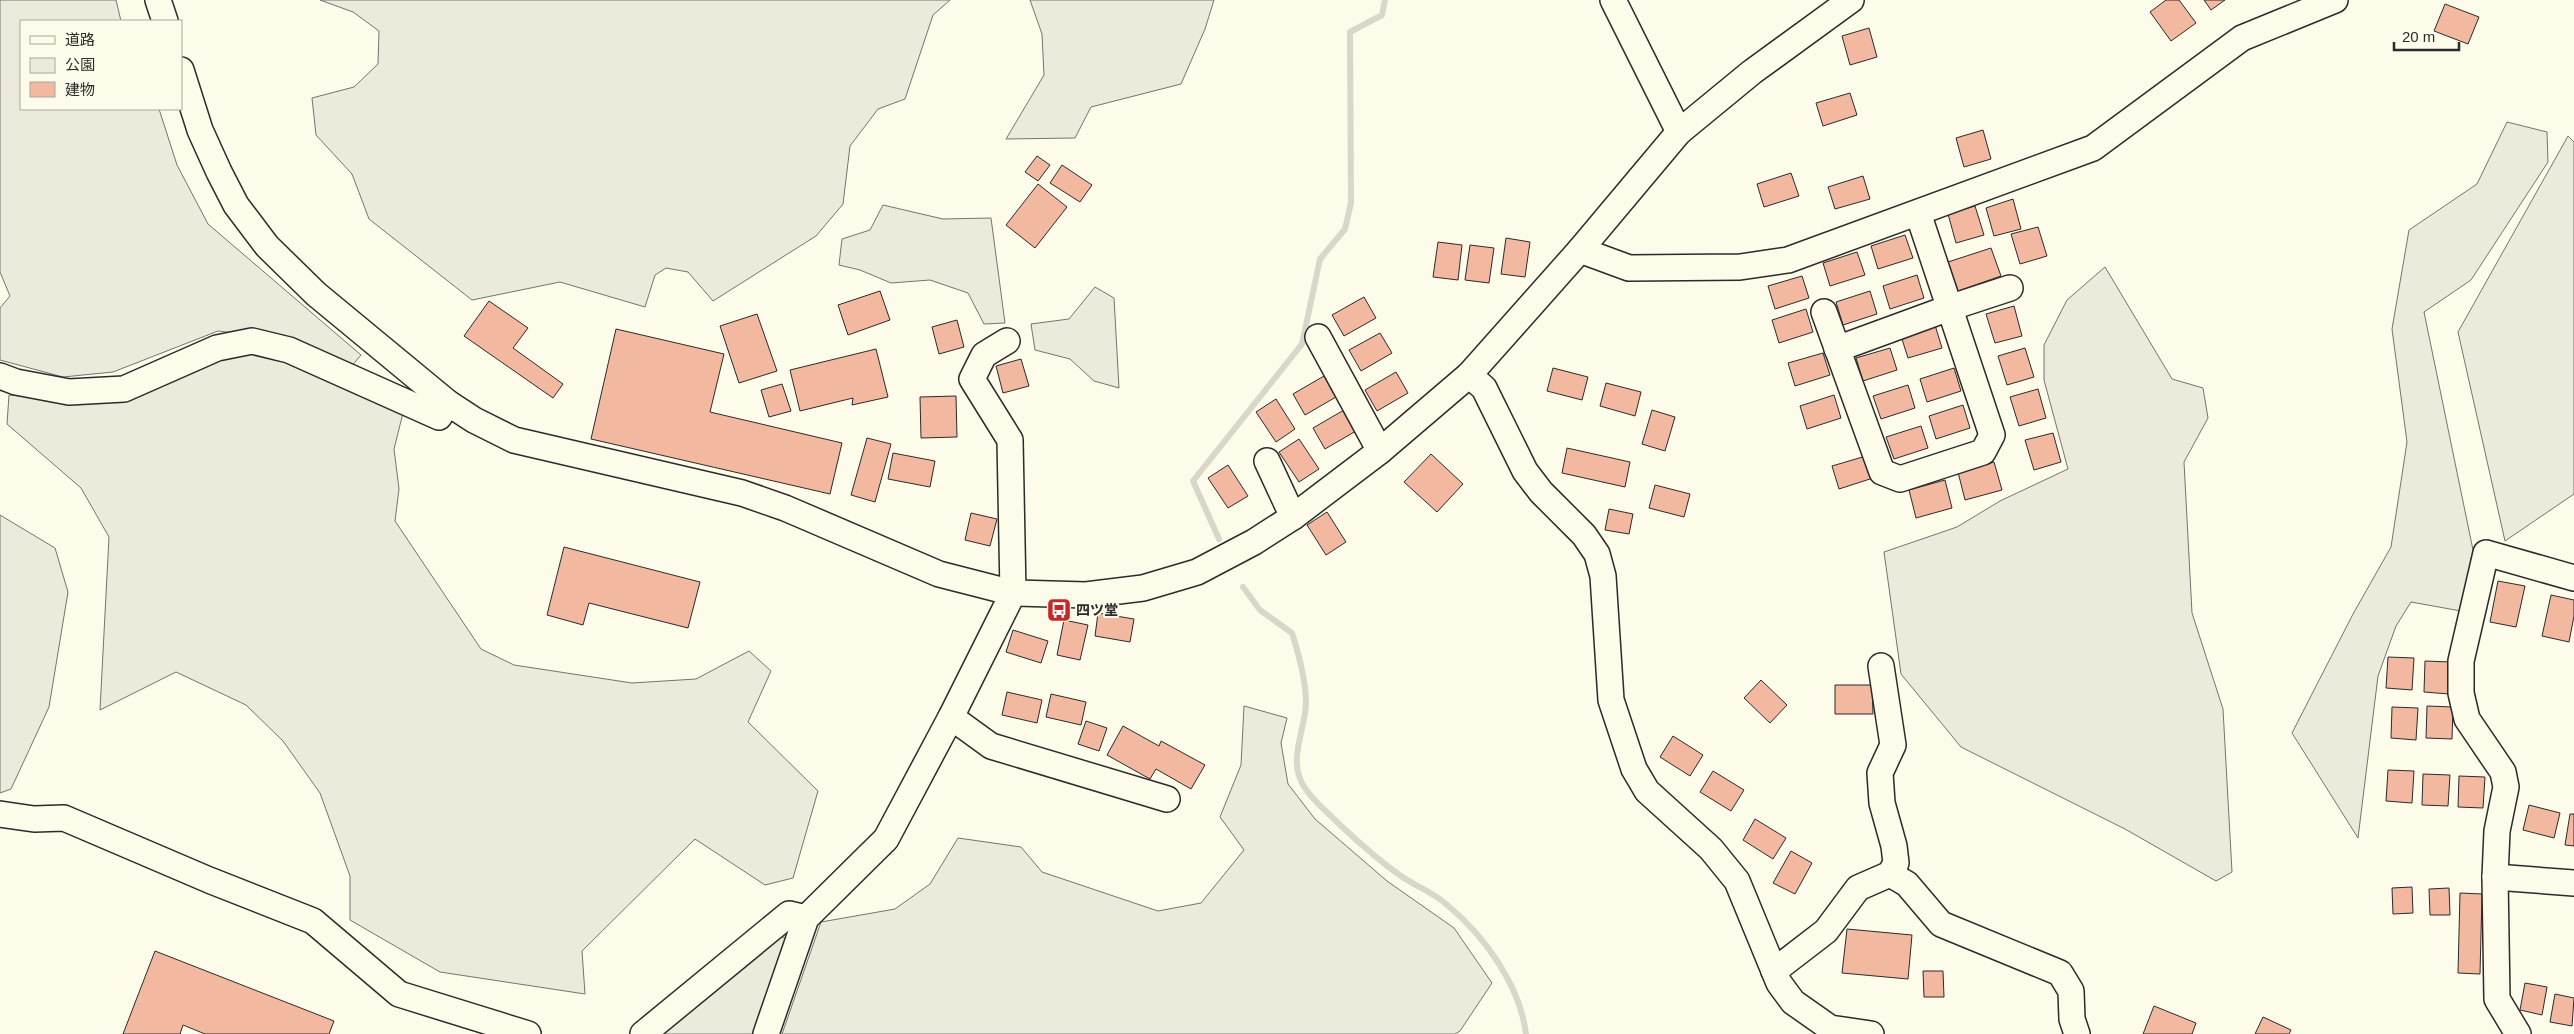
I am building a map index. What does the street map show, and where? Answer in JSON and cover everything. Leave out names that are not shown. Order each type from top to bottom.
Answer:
[{"type":"street","points":[[158,0],[165,20]]},
{"type":"street","points":[[1613,0],[1678,132]]},
{"type":"street","points":[[182,73],[200,130],[218,172],[236,206],[267,246],[316,294],[448,403],[474,420],[514,440],[742,493],[785,508],[939,574],[1013,593],[1086,595],[1143,588],[1197,572],[1254,542],[1293,517],[1380,451],[1469,375],[1580,250],[1678,132],[1752,72],[1850,0]]},
{"type":"street","points":[[1580,250],[1629,268],[1740,267],[1788,260],[2093,148],[2242,38],[2335,0]]},
{"type":"street","points":[[1824,312],[1882,472],[1900,479],[1983,452],[1992,435],[1918,213]]},
{"type":"street","points":[[1838,349],[2010,288]]},
{"type":"street","points":[[1318,337],[1380,451]]},
{"type":"street","points":[[0,376],[16,382],[69,392],[124,389],[217,348],[252,341],[289,350],[438,417],[448,403]]},
{"type":"street","points":[[766,1034],[806,918],[886,839],[951,717],[1013,593],[1010,440],[972,379],[984,355],[1007,341]]},
{"type":"street","points":[[1469,375],[1484,388],[1525,471],[1541,492],[1584,534],[1597,554],[1603,576],[1611,700],[1634,769],[1647,791],[1711,849],[1737,881],[1779,982],[1793,1002],[1806,1013],[1830,1028],[1871,1034]]},
{"type":"street","points":[[1268,461],[1293,517]]},
{"type":"street","points":[[2518,1034],[2497,999],[2495,877],[2497,831],[2506,787],[2503,772],[2468,719],[2462,693],[2461,661],[2486,553],[2574,578]]},
{"type":"street","points":[[1774,971],[1826,931],[1858,888],[1890,874],[1896,864],[1882,803],[1880,773],[1892,745],[1881,666]]},
{"type":"street","points":[[951,717],[991,746],[1167,799]]},
{"type":"street","points":[[0,814],[34,819],[64,818],[209,880],[313,921],[399,994],[528,1034]]},
{"type":"street","points":[[1890,874],[1907,884],[1941,924],[2060,973],[2070,991],[2072,1019],[2077,1034]]},
{"type":"street","points":[[2495,877],[2574,883]]},
{"type":"street","points":[[643,1034],[788,914],[806,918]]},
{"type":"green space","points":[[0,0],[116,0],[121,20],[20,20],[20,110],[159,110],[177,165],[208,224],[361,355],[350,368],[274,338],[218,331],[113,372],[63,377],[0,360],[0,308],[10,296],[0,272]]},
{"type":"green space","points":[[320,0],[950,0],[933,15],[905,99],[878,109],[850,146],[843,204],[816,236],[713,301],[688,272],[666,268],[655,275],[645,307],[560,282],[472,300],[369,219],[352,174],[316,135],[312,98],[354,87],[378,64],[379,31],[353,12]]},
{"type":"green space","points":[[1030,0],[1214,0],[1205,29],[1181,84],[1091,107],[1075,138],[1006,139],[1044,75],[1042,34]]},
{"type":"green space","points":[[2507,122],[2547,132],[2548,162],[2471,280],[2424,312],[2473,550],[2461,611],[2411,602],[2396,626],[2378,676],[2358,838],[2292,733],[2353,614],[2391,547],[2407,442],[2392,329],[2409,230],[2477,184]]},
{"type":"green space","points":[[2568,136],[2574,142],[2574,494],[2505,541],[2458,332]]},
{"type":"green space","points":[[883,205],[943,219],[991,218],[1005,323],[984,324],[968,293],[930,280],[891,283],[860,270],[839,265],[842,239],[870,230]]},
{"type":"green space","points":[[2105,267],[2172,379],[2203,388],[2208,418],[2184,462],[2192,613],[2223,709],[2232,872],[2216,881],[2125,829],[1961,747],[1901,674],[1884,552],[1957,527],[2000,501],[2068,469],[2044,380],[2044,345],[2067,300]]},
{"type":"green space","points":[[1095,287],[1114,298],[1119,388],[1094,381],[1070,359],[1035,350],[1031,324],[1069,319]]},
{"type":"green space","points":[[246,347],[290,357],[403,413],[394,449],[399,489],[395,521],[481,649],[514,665],[632,683],[696,679],[749,651],[771,671],[748,722],[818,791],[793,878],[765,885],[695,839],[582,951],[585,994],[440,972],[350,920],[350,876],[320,793],[283,741],[246,705],[176,672],[100,710],[109,537],[81,488],[7,424],[9,395],[68,400]]},
{"type":"green space","points":[[0,515],[55,548],[68,592],[49,707],[11,789],[0,793]]},
{"type":"green space","points":[[1244,706],[1287,718],[1281,743],[1288,784],[1315,819],[1387,881],[1454,928],[1492,983],[1460,1031],[1455,1034],[782,1034],[821,922],[895,909],[930,884],[958,838],[1021,847],[1042,872],[1158,911],[1201,903],[1244,850],[1220,817],[1241,765]]},
{"type":"green space","points":[[775,935],[789,939],[755,1034],[662,1034]]},
{"type":"building","points":[[2166,0],[2179,0],[2196,23],[2171,41],[2150,12]]},
{"type":"building","points":[[2204,0],[2225,0],[2211,10]]},
{"type":"building","points":[[2445,4],[2479,17],[2468,44],[2434,31]]},
{"type":"building","points":[[1869,28],[1877,57],[1850,65],[1842,36]]},
{"type":"building","points":[[1850,93],[1857,115],[1823,126],[1816,103]]},
{"type":"building","points":[[1983,130],[1991,159],[1964,167],[1956,138]]},
{"type":"building","points":[[1037,156],[1050,165],[1038,181],[1025,172]]},
{"type":"building","points":[[1062,165],[1092,185],[1080,202],[1050,183]]},
{"type":"building","points":[[1791,173],[1799,196],[1764,207],[1757,184]]},
{"type":"building","points":[[1863,176],[1870,199],[1835,209],[1828,187]]},
{"type":"building","points":[[1038,184],[1067,207],[1035,248],[1006,225]]},
{"type":"building","points":[[2013,199],[2021,229],[1994,236],[1986,208]]},
{"type":"building","points":[[1975,206],[1984,235],[1956,243],[1948,214]]},
{"type":"building","points":[[2038,227],[2047,256],[2020,264],[2011,234]]},
{"type":"building","points":[[1905,235],[1913,258],[1878,269],[1871,246]]},
{"type":"building","points":[[1506,238],[1530,242],[1525,277],[1501,274]]},
{"type":"building","points":[[1438,242],[1462,245],[1458,280],[1433,277]]},
{"type":"building","points":[[1470,245],[1494,248],[1489,283],[1465,280]]},
{"type":"building","points":[[1991,248],[2001,276],[1958,291],[1948,262]]},
{"type":"building","points":[[1857,252],[1865,275],[1830,286],[1823,263]]},
{"type":"building","points":[[1917,275],[1924,298],[1890,309],[1883,286]]},
{"type":"building","points":[[1802,276],[1809,298],[1775,309],[1768,286]]},
{"type":"building","points":[[880,291],[890,320],[848,335],[838,305]]},
{"type":"building","points":[[1870,291],[1877,314],[1843,325],[1836,302]]},
{"type":"building","points":[[1364,297],[1376,318],[1344,336],[1332,315]]},
{"type":"building","points":[[489,301],[528,328],[513,348],[563,384],[553,398],[464,336]]},
{"type":"building","points":[[2014,306],[2022,336],[1995,343],[1986,314]]},
{"type":"building","points":[[1806,309],[1813,332],[1779,343],[1772,320]]},
{"type":"building","points":[[757,314],[777,371],[739,383],[720,326]]},
{"type":"building","points":[[957,320],[964,347],[939,354],[932,327]]},
{"type":"building","points":[[1935,325],[1942,348],[1908,358],[1901,336]]},
{"type":"building","points":[[616,329],[724,354],[710,412],[842,443],[830,494],[591,439]]},
{"type":"building","points":[[1380,333],[1392,353],[1361,371],[1349,350]]},
{"type":"building","points":[[1890,348],[1897,370],[1863,381],[1856,358]]},
{"type":"building","points":[[2025,348],[2034,377],[2007,385],[1998,356]]},
{"type":"building","points":[[876,349],[888,397],[852,405],[853,398],[800,411],[790,370]]},
{"type":"building","points":[[1823,353],[1830,375],[1795,386],[1788,363]]},
{"type":"building","points":[[1021,359],[1029,386],[1003,393],[996,366]]},
{"type":"building","points":[[1553,368],[1588,377],[1582,400],[1547,391]]},
{"type":"building","points":[[1954,368],[1961,391],[1927,402],[1920,379]]},
{"type":"building","points":[[1396,372],[1408,393],[1377,411],[1365,390]]},
{"type":"building","points":[[1324,376],[1336,397],[1305,415],[1293,394]]},
{"type":"building","points":[[1606,383],[1641,392],[1635,416],[1600,406]]},
{"type":"building","points":[[782,384],[791,411],[769,417],[761,390]]},
{"type":"building","points":[[1908,385],[1915,408],[1881,419],[1873,396]]},
{"type":"building","points":[[2038,389],[2046,418],[2019,426],[2010,397]]},
{"type":"building","points":[[1834,395],[1841,418],[1807,429],[1800,406]]},
{"type":"building","points":[[956,396],[957,437],[921,438],[920,397]]},
{"type":"building","points":[[1276,399],[1295,429],[1276,442],[1256,412]]},
{"type":"building","points":[[1963,405],[1970,428],[1936,439],[1929,416]]},
{"type":"building","points":[[1344,410],[1356,431],[1325,449],[1313,428]]},
{"type":"building","points":[[1652,410],[1675,417],[1665,451],[1642,444]]},
{"type":"building","points":[[1921,426],[1928,448],[1894,459],[1886,437]]},
{"type":"building","points":[[2053,433],[2061,462],[2034,470],[2025,440]]},
{"type":"building","points":[[867,438],[891,444],[875,502],[851,495]]},
{"type":"building","points":[[1299,439],[1319,469],[1299,482],[1279,452]]},
{"type":"building","points":[[1567,448],[1630,462],[1625,487],[1562,473]]},
{"type":"building","points":[[893,453],[935,461],[930,487],[888,479]]},
{"type":"building","points":[[1431,454],[1463,484],[1437,512],[1404,482]]},
{"type":"building","points":[[1866,456],[1873,478],[1839,489],[1832,466]]},
{"type":"building","points":[[1994,462],[2002,490],[1965,500],[1958,472]]},
{"type":"building","points":[[1228,465],[1248,496],[1228,508],[1208,478]]},
{"type":"building","points":[[1945,480],[1952,508],[1916,518],[1909,490]]},
{"type":"building","points":[[1655,485],[1690,494],[1684,517],[1649,508]]},
{"type":"building","points":[[1609,509],[1633,514],[1629,534],[1605,530]]},
{"type":"building","points":[[1327,512],[1346,542],[1326,555],[1307,525]]},
{"type":"building","points":[[971,513],[997,519],[990,546],[965,540]]},
{"type":"building","points":[[564,547],[700,582],[688,628],[589,603],[583,625],[547,615]]},
{"type":"building","points":[[2498,581],[2525,586],[2516,627],[2490,622]]},
{"type":"building","points":[[2551,595],[2574,600],[2574,616],[2569,642],[2542,636]]},
{"type":"building","points":[[1098,613],[1134,619],[1130,642],[1095,636]]},
{"type":"building","points":[[1064,620],[1088,625],[1080,660],[1057,655]]},
{"type":"building","points":[[1013,630],[1048,641],[1041,663],[1006,652]]},
{"type":"building","points":[[2388,657],[2414,658],[2412,690],[2386,688]]},
{"type":"building","points":[[2425,661],[2451,662],[2449,694],[2424,692]]},
{"type":"building","points":[[1761,680],[1787,705],[1770,723],[1744,698]]},
{"type":"building","points":[[1835,685],[1872,685],[1873,714],[1835,714]]},
{"type":"building","points":[[1007,692],[1042,700],[1037,723],[1002,715]]},
{"type":"building","points":[[1051,694],[1086,702],[1081,725],[1046,717]]},
{"type":"building","points":[[2427,706],[2453,707],[2452,739],[2426,738]]},
{"type":"building","points":[[2392,707],[2418,708],[2416,740],[2391,738]]},
{"type":"building","points":[[1086,721],[1107,728],[1099,751],[1078,744]]},
{"type":"building","points":[[1123,726],[1159,746],[1161,741],[1205,765],[1191,789],[1156,769],[1150,779],[1107,755]]},
{"type":"building","points":[[1673,736],[1703,755],[1690,776],[1660,757]]},
{"type":"building","points":[[2388,770],[2414,771],[2412,803],[2386,801]]},
{"type":"building","points":[[1713,771],[1744,790],[1731,811],[1700,792]]},
{"type":"building","points":[[2423,774],[2450,775],[2448,806],[2422,805]]},
{"type":"building","points":[[2459,776],[2485,777],[2483,808],[2458,807]]},
{"type":"building","points":[[2529,805],[2560,813],[2554,838],[2523,830]]},
{"type":"building","points":[[2570,814],[2574,814],[2574,846],[2565,845]]},
{"type":"building","points":[[1755,819],[1786,838],[1773,859],[1743,840]]},
{"type":"building","points":[[1791,851],[1812,863],[1795,894],[1773,883]]},
{"type":"building","points":[[2412,887],[2413,913],[2393,914],[2392,888]]},
{"type":"building","points":[[2449,888],[2450,915],[2430,915],[2429,889]]},
{"type":"building","points":[[2460,893],[2482,894],[2480,974],[2458,973]]},
{"type":"building","points":[[1847,929],[1912,935],[1908,979],[1842,973]]},
{"type":"building","points":[[155,951],[334,1021],[329,1034],[205,1034],[183,1025],[180,1034],[123,1034]]},
{"type":"building","points":[[1923,971],[1943,971],[1944,997],[1924,997]]},
{"type":"building","points":[[2525,983],[2547,987],[2542,1015],[2520,1010]]},
{"type":"building","points":[[2555,994],[2574,998],[2572,1026],[2550,1022]]},
{"type":"building","points":[[2154,1006],[2196,1023],[2192,1034],[2143,1034]]},
{"type":"building","points":[[2263,1017],[2291,1030],[2289,1034],[2255,1034]]},
{"type":"waterway","points":[[1219,539],[1193,481],[1302,344],[1320,259],[1345,229],[1351,203],[1350,32],[1382,15],[1385,0]]},
{"type":"waterway","points":[[1243,587],[1260,610],[1292,633],[1295,641],[1306,694],[1305,713],[1297,755],[1297,765],[1303,785],[1319,805],[1368,850],[1401,876],[1441,900],[1474,930],[1498,962],[1508,980],[1516,997],[1526,1034]]},
{"type":"place","name":"四ツ堂","points":[[1059,610]]}]
